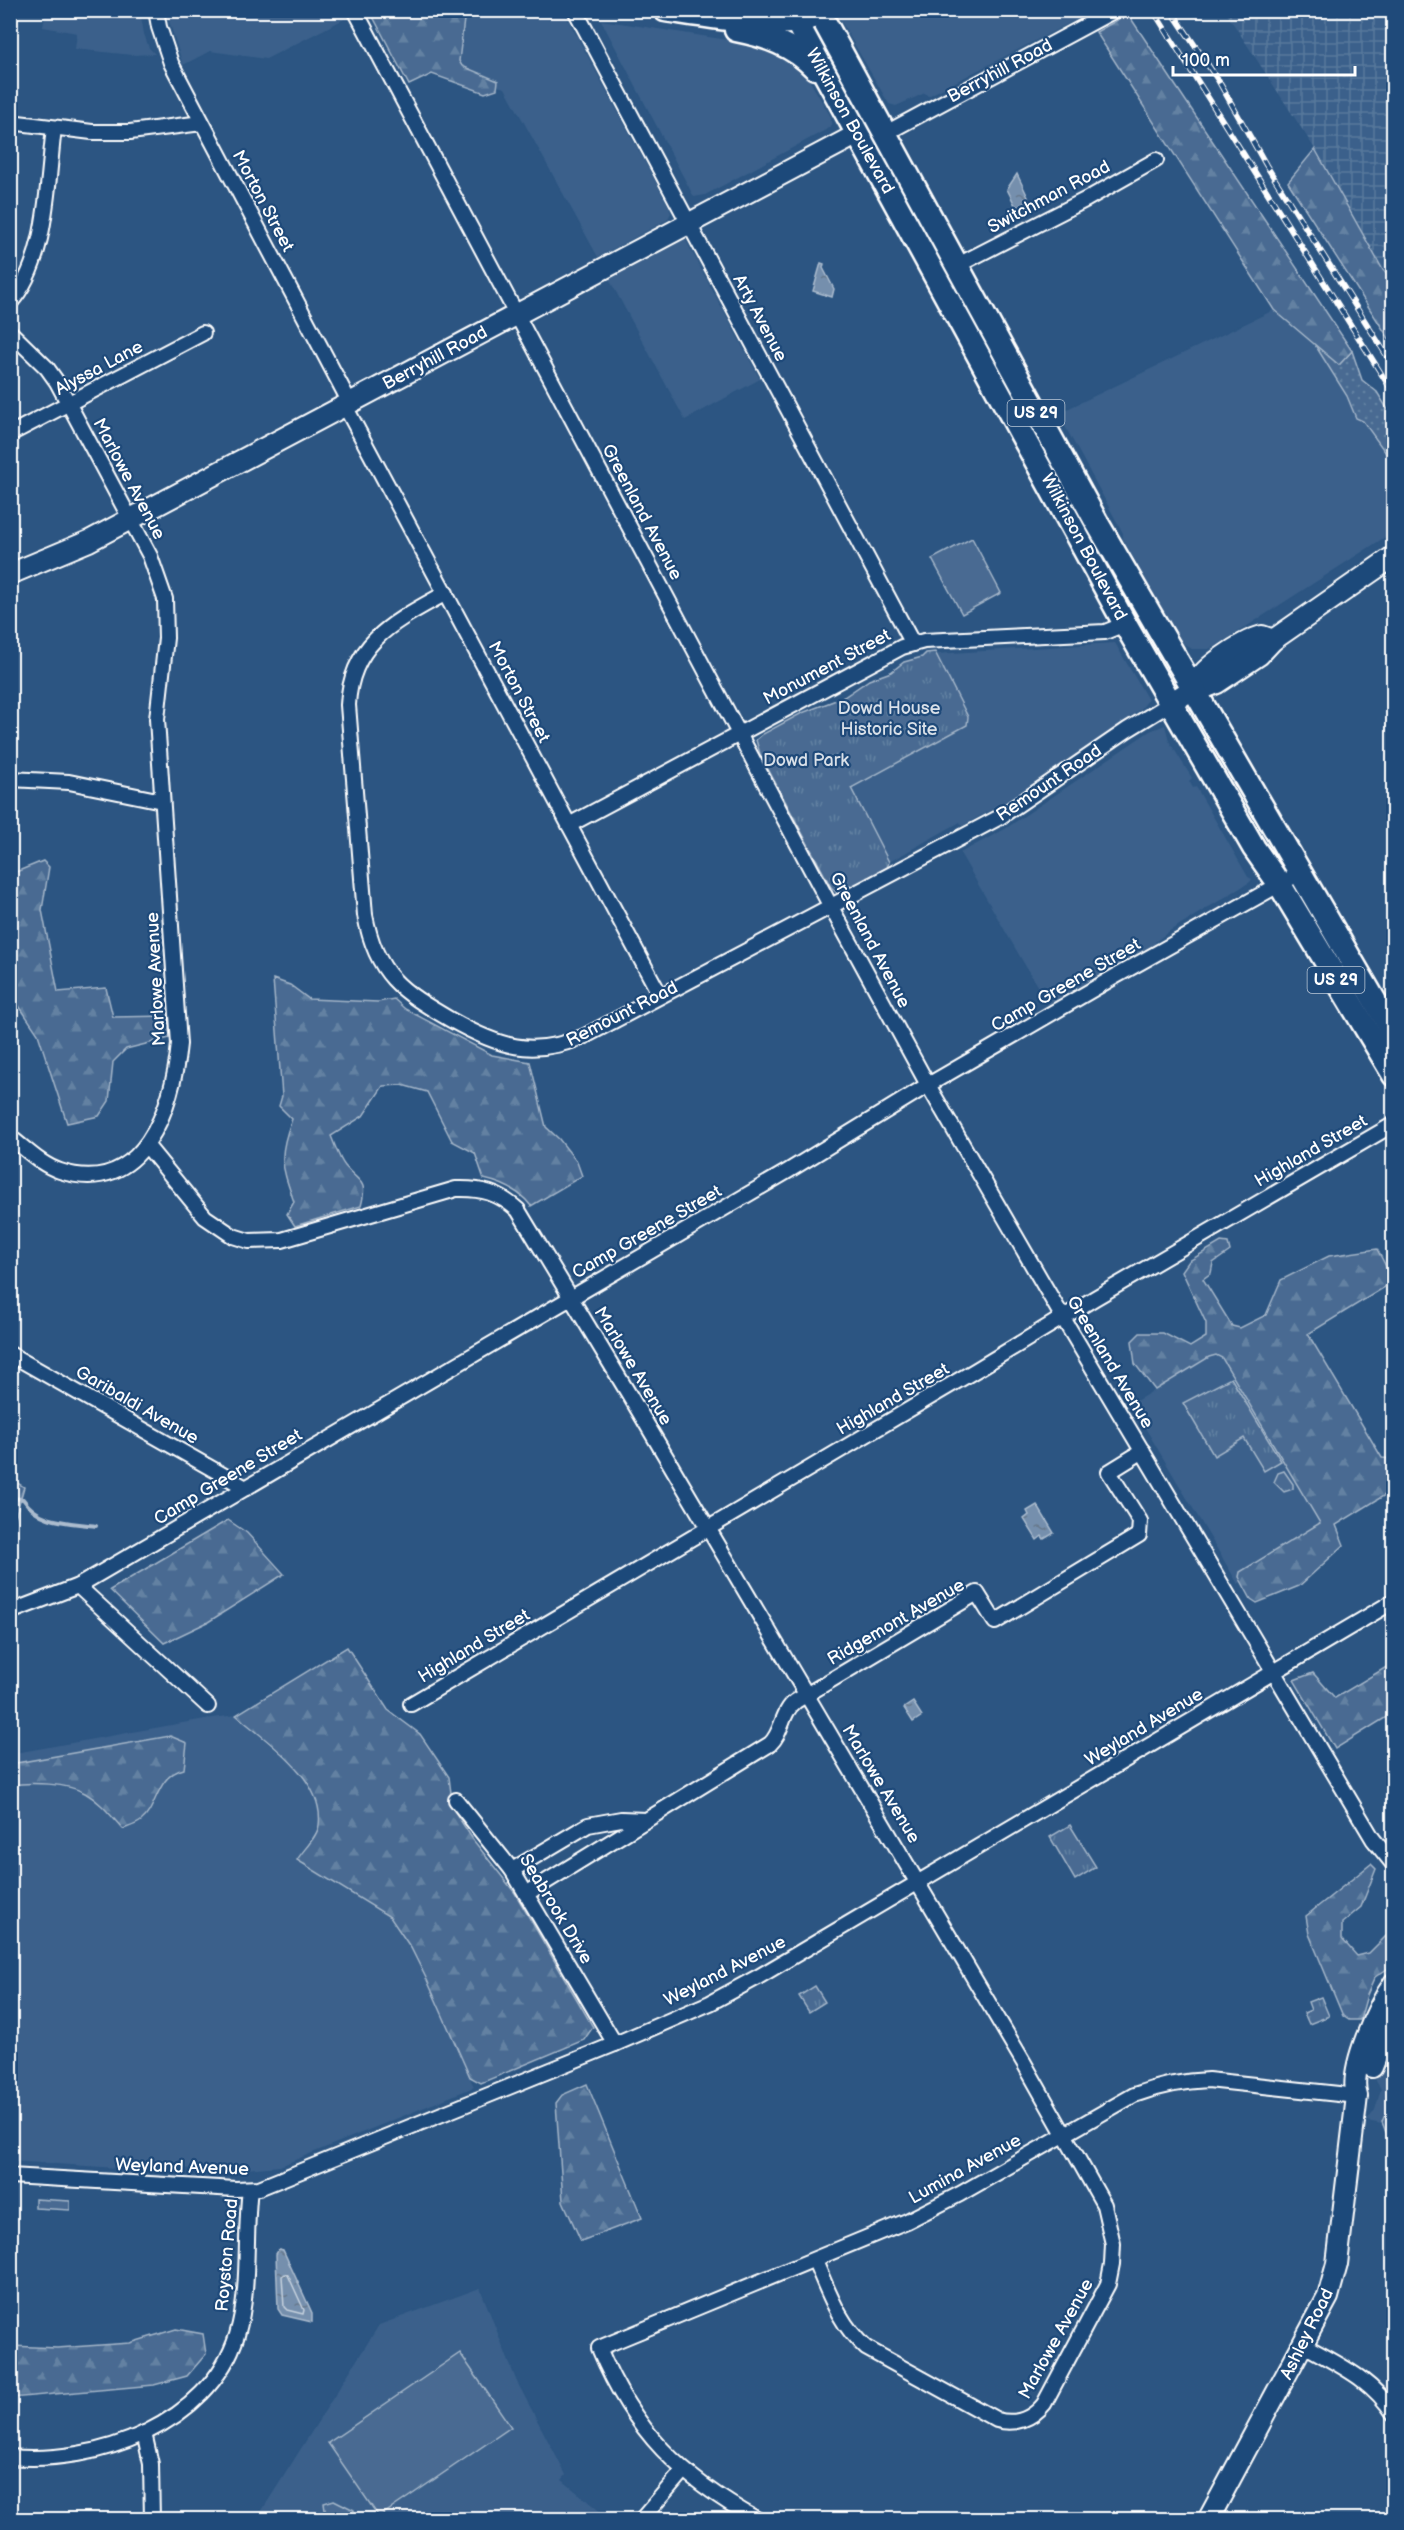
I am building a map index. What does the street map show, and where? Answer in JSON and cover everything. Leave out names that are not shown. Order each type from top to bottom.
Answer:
[{"type":"main road","name":"US 29","points":[[665,10],[793,16],[819,12]]},
{"type":"main road","name":"Wilkinson Boulevard","points":[[819,12],[1074,482],[1194,688],[1289,879],[1394,1075]]},
{"type":"main road","points":[[721,14],[723,27],[761,36],[792,48],[813,66],[832,90]]},
{"type":"main road","name":"Wilkinson Boulevard","points":[[793,16],[1125,624],[1254,848],[1289,879],[1394,1034]]},
{"type":"street","name":"Morton Street","points":[[156,10],[166,52],[202,123],[446,594],[660,995]]},
{"type":"street","name":"Greenland Avenue","points":[[355,10],[831,908],[928,1085],[1063,1318],[1373,1839],[1394,1864]]},
{"type":"street","name":"Arty Avenue","points":[[575,10],[913,644]]},
{"type":"street","name":"Berryhill Road","points":[[886,133],[1115,10]]},
{"type":"street","points":[[10,122],[92,132],[130,132],[202,123]]},
{"type":"street","points":[[10,303],[26,282],[37,249],[54,128]]},
{"type":"street","name":"Berryhill Road","points":[[10,574],[59,556],[129,520],[856,135]]},
{"type":"street","name":"Switchman Road","points":[[958,265],[1087,199],[1156,160]]},
{"type":"street","name":"Marlowe Avenue","points":[[10,332],[47,368],[69,404],[150,556],[165,599],[166,638],[157,719],[180,1044],[177,1070],[170,1095],[147,1146],[206,1217],[226,1232],[249,1241],[282,1240],[456,1190],[479,1189],[494,1193],[507,1200],[523,1216],[1065,2134],[1104,2205],[1113,2244],[1108,2284],[1099,2304],[1044,2404],[1030,2417],[1017,2422],[997,2420],[866,2348],[852,2336],[840,2320],[815,2261]]},
{"type":"street","name":"Alyssa Lane","points":[[10,434],[203,333]]},
{"type":"street","name":"Remount Road","points":[[446,594],[392,623],[375,638],[355,669],[348,696],[368,935],[376,954],[392,979],[416,1000],[477,1034],[518,1048],[537,1048],[567,1043],[831,908],[1000,817],[1127,730],[1194,688],[1217,683],[1259,655],[1273,640],[1394,556]]},
{"type":"street","name":"Monument Street","points":[[569,825],[739,733],[913,644],[1019,635],[1105,632],[1125,624]]},
{"type":"street","points":[[10,779],[69,782],[162,801]]},
{"type":"street","name":"Camp Greene Street","points":[[10,1612],[78,1586],[928,1085],[1289,879]]},
{"type":"street","name":"Highland Street","points":[[411,1704],[1394,1124]]},
{"type":"street","points":[[10,1137],[44,1164],[75,1175],[108,1172],[136,1157],[147,1146]]},
{"type":"street","name":"Garibaldi Avenue","points":[[10,1354],[246,1488]]},
{"type":"street","name":"Ridgemont Avenue","points":[[526,1894],[770,1744],[777,1737],[784,1716],[791,1705],[977,1593],[995,1622],[1138,1535],[1140,1521],[1109,1472],[1143,1451]]},
{"type":"street","points":[[78,1586],[208,1706]]},
{"type":"street","name":"Weyland Avenue","points":[[10,2176],[250,2189],[270,2185],[615,2044],[710,2003],[758,1977],[1394,1601]]},
{"type":"street","name":"Seabrook Drive","points":[[456,1800],[512,1870],[615,2044]]},
{"type":"street","points":[[512,1870],[588,1826],[621,1819],[647,1819]]},
{"type":"street","name":"Ashley Road","points":[[1358,2096],[1355,2087],[1370,2028],[1394,1983]]},
{"type":"street","name":"Ashley Road","points":[[1208,2520],[1328,2297],[1337,2265],[1358,2096],[1366,2083],[1394,2011]]},
{"type":"street","name":"Lumina Avenue","points":[[683,2471],[650,2435],[628,2404],[608,2371],[599,2348],[815,2261],[934,2208],[1134,2095],[1166,2084],[1190,2080],[1358,2096]]},
{"type":"street","name":"Royston Road","points":[[10,2457],[51,2458],[81,2454],[109,2446],[144,2433],[169,2419],[204,2390],[224,2364],[231,2349],[244,2302],[250,2189]]},
{"type":"street","points":[[1304,2345],[1363,2379],[1383,2398],[1394,2414]]},
{"type":"street","points":[[144,2433],[151,2464],[152,2520]]},
{"type":"street","points":[[641,2520],[683,2471],[715,2495],[758,2520]]},
{"type":"shaded area","points":[[536,10],[565,14],[671,213],[667,220],[598,257],[505,88],[457,76],[465,11]]},
{"type":"shaded area","points":[[1082,10],[1085,15],[928,96],[925,93],[896,106],[889,104],[835,11]]},
{"type":"shaded area","points":[[46,11],[140,11],[144,34],[149,48],[155,54],[132,55],[75,49],[77,33],[43,27]]},
{"type":"shaded area","points":[[166,11],[342,11],[346,18],[266,59],[210,51],[183,65]]},
{"type":"shaded area","points":[[1225,11],[1393,11],[1393,281],[1383,270],[1315,149]]},
{"type":"shaded area","points":[[601,20],[759,45],[782,55],[804,71],[831,117],[831,127],[705,195],[694,197]]},
{"type":"shaded area","points":[[685,239],[760,379],[685,420],[607,275],[677,240]]},
{"type":"shaded area","points":[[1274,310],[1312,340],[1347,396],[1356,418],[1363,421],[1393,463],[1393,532],[1219,644],[1209,649],[1192,649],[1181,642],[1123,539],[1123,533],[1060,417],[1063,411]]},
{"type":"shaded area","points":[[1115,643],[1148,700],[1141,709],[1030,788],[962,826],[960,822],[889,862],[850,788],[967,725],[968,716],[936,654]]},
{"type":"shaded area","points":[[1165,725],[1169,741],[1192,778],[1189,781],[1193,788],[1196,787],[1248,877],[1252,879],[1171,930],[1155,942],[1157,945],[1050,1008],[960,853],[1005,829],[1150,731]]},
{"type":"shaded area","points":[[1223,1349],[1329,1529],[1238,1584],[1131,1404]]},
{"type":"shaded area","points":[[236,1715],[301,1772],[318,1801],[319,1827],[297,1860],[390,1917],[411,1948],[427,1980],[474,2087],[280,2166],[244,2169],[117,2168],[11,2161],[10,1754]]},
{"type":"shaded area","points":[[1393,2027],[1393,2151],[1382,2124],[1367,2121],[1375,2110],[1381,2089],[1376,2081],[1376,2073]]},
{"type":"shaded area","points":[[480,2288],[516,2380],[566,2475],[562,2480],[609,2519],[256,2520],[379,2325]]},
{"type":"green space","points":[[370,11],[465,11],[459,61],[462,66],[498,81],[497,89],[485,93],[432,74],[409,85]]},
{"type":"green space","points":[[1128,14],[1352,351],[1339,365],[1274,310],[1096,32]]},
{"type":"green space","points":[[1315,149],[1383,270],[1393,281],[1393,345],[1288,182]]},
{"type":"green space","points":[[1312,340],[1339,365],[1352,351],[1362,380],[1377,392],[1393,418],[1393,463],[1363,421],[1356,418],[1347,396]]},
{"type":"green space","points":[[972,538],[1001,593],[962,614],[932,559]]},
{"type":"green space","points":[[935,652],[968,717],[967,725],[851,788],[889,862],[887,868],[845,890],[836,892],[831,887],[760,754],[756,740],[802,713],[844,697],[869,680],[891,672],[904,662],[922,657],[926,653]]},
{"type":"green space","points":[[43,861],[49,867],[42,910],[58,992],[106,988],[113,1017],[168,1016],[170,1038],[126,1049],[113,1062],[109,1101],[99,1116],[67,1123],[38,1034],[11,994],[11,874]]},
{"type":"green space","points":[[273,979],[290,985],[309,999],[378,1002],[394,999],[405,1009],[492,1055],[530,1062],[546,1127],[577,1162],[582,1176],[531,1206],[510,1188],[484,1179],[475,1153],[452,1141],[427,1092],[402,1085],[383,1086],[363,1116],[331,1136],[343,1163],[363,1186],[361,1206],[295,1226],[287,1214],[294,1202],[284,1169],[283,1152],[292,1119],[279,1106],[282,1096]]},
{"type":"green space","points":[[1221,1242],[1228,1243],[1230,1251],[1213,1263],[1211,1273],[1203,1279],[1232,1326],[1240,1328],[1266,1315],[1281,1280],[1329,1256],[1377,1249],[1391,1276],[1385,1287],[1308,1334],[1382,1458],[1393,1459],[1393,1490],[1336,1525],[1344,1545],[1299,1586],[1257,1603],[1251,1599],[1239,1577],[1240,1572],[1320,1523],[1222,1358],[1216,1355],[1209,1357],[1155,1390],[1135,1364],[1132,1341],[1140,1333],[1163,1333],[1190,1347],[1206,1337],[1206,1323],[1182,1271],[1189,1261]]},
{"type":"green space","points":[[1231,1378],[1281,1461],[1264,1471],[1244,1438],[1214,1456],[1183,1403]]},
{"type":"green space","points":[[1284,1471],[1293,1484],[1293,1489],[1284,1492],[1274,1482],[1278,1473]]},
{"type":"green space","points":[[11,1479],[24,1487],[14,1521],[17,1538],[11,1540]]},
{"type":"green space","points":[[228,1520],[247,1533],[284,1574],[208,1622],[164,1643],[110,1590]]},
{"type":"green space","points":[[347,1647],[388,1710],[420,1734],[449,1777],[453,1809],[474,1841],[515,1893],[593,2027],[584,2040],[481,2083],[470,2077],[411,1948],[390,1917],[297,1860],[313,1838],[319,1825],[318,1808],[313,1792],[304,1777],[291,1763],[236,1715]]},
{"type":"green space","points":[[1393,1663],[1393,1713],[1335,1749],[1294,1680],[1313,1673],[1335,1698]]},
{"type":"green space","points":[[170,1736],[187,1743],[184,1769],[167,1778],[147,1815],[141,1821],[123,1829],[96,1801],[78,1790],[49,1784],[11,1785],[11,1764]]},
{"type":"green space","points":[[1070,1825],[1096,1867],[1075,1880],[1050,1837]]},
{"type":"green space","points":[[1371,1864],[1376,1869],[1361,1907],[1342,1923],[1342,1939],[1357,1956],[1369,1953],[1393,1929],[1393,1961],[1387,1969],[1375,1977],[1360,2020],[1349,2020],[1343,2016],[1309,1934],[1306,1916]]},
{"type":"green space","points":[[815,1986],[825,2002],[809,2012],[799,1996]]},
{"type":"green space","points":[[1321,1997],[1329,2016],[1309,2024],[1304,2013],[1311,2010],[1308,2002]]},
{"type":"green space","points":[[587,2084],[642,2218],[581,2241],[563,2201],[556,2103],[562,2095]]},
{"type":"green space","points":[[1384,2117],[1393,2117],[1393,2150],[1382,2122]]},
{"type":"green space","points":[[35,2199],[70,2201],[70,2210],[35,2208]]},
{"type":"green space","points":[[176,2329],[203,2334],[206,2354],[187,2376],[154,2385],[11,2398],[11,2346],[57,2348],[130,2343]]},
{"type":"green space","points":[[460,2353],[511,2427],[379,2517],[328,2443]]},
{"type":"green space","points":[[334,2500],[354,2510],[353,2519],[326,2517],[324,2503]]},
{"type":"water","points":[[1017,174],[1028,197],[1026,205],[1017,209],[1007,189]]},
{"type":"water","points":[[821,263],[824,264],[823,268],[834,289],[832,297],[813,291]]},
{"type":"water","points":[[1037,1505],[1054,1533],[1037,1540],[1024,1519],[1029,1515],[1027,1511]]},
{"type":"water","points":[[913,1702],[922,1716],[913,1722],[904,1708]]},
{"type":"water","points":[[279,2249],[283,2250],[312,2313],[312,2322],[282,2315],[278,2309],[276,2254]]},
{"type":"waterway","points":[[10,1498],[23,1499],[38,1513],[55,1520],[96,1526]]},
{"type":"railway","points":[[1153,10],[1394,394]]},
{"type":"railway","points":[[1171,10],[1218,80],[1266,165],[1394,367]]},
{"type":"park label","name":"Dowd House Historic Site","points":[[889,718]]},
{"type":"park label","name":"Dowd Park","points":[[806,760]]}]
